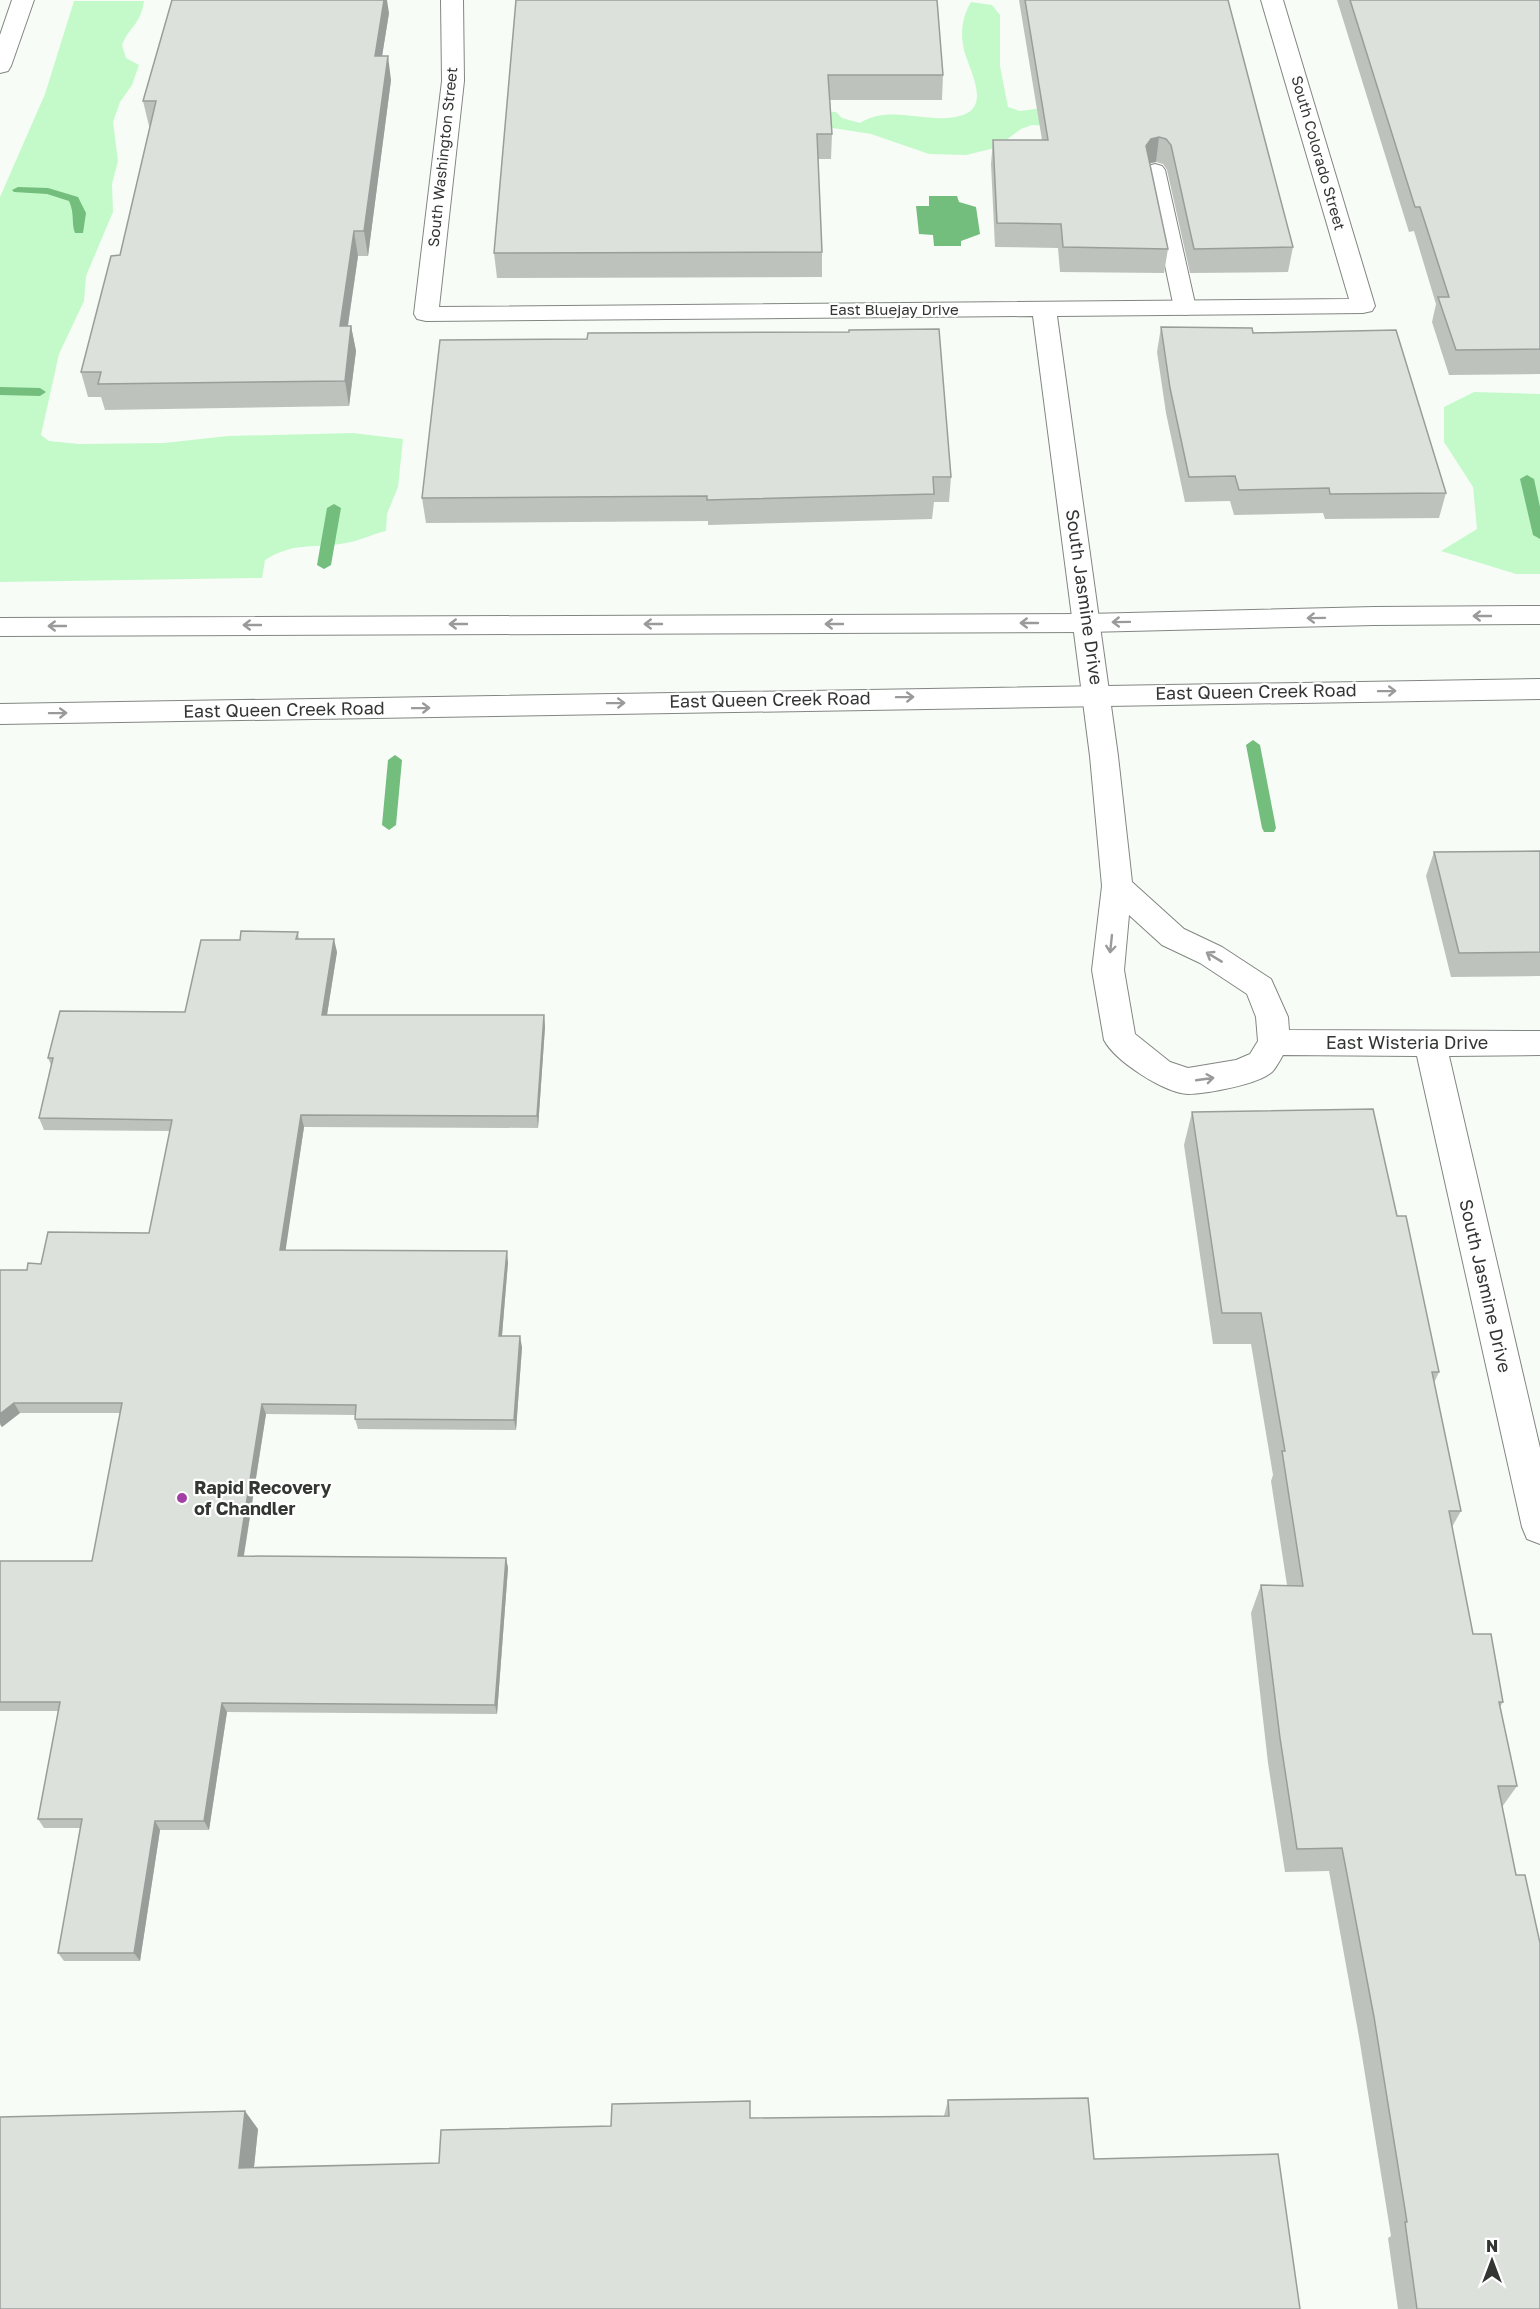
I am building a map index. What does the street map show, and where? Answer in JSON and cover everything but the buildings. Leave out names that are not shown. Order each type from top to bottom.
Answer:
[{"type":"street","points":[[0,66],[23,0]]},
{"type":"street","name":"South Washington Street","points":[[426,314],[453,81],[452,0]]},
{"type":"street","name":"South Colorado Street","points":[[1272,0],[1363,306]]},
{"type":"street","name":"East Bluejay Drive","points":[[426,314],[1363,306]]},
{"type":"street","name":"South Jasmine Drive","points":[[1044,309],[1097,693],[1117,886],[1108,970],[1120,1041],[1159,1071],[1187,1082],[1241,1072],[1261,1062],[1274,1042]]},
{"type":"street","points":[[0,627],[1087,623],[1374,616],[1540,615]]},
{"type":"street","name":"East Queen Creek Road","points":[[0,714],[378,709],[1097,693],[1540,689]]},
{"type":"street","points":[[1117,886],[1173,937],[1211,955],[1260,987],[1272,1017],[1274,1042]]},
{"type":"street","name":"East Wisteria Drive","points":[[1274,1042],[1540,1043]]},
{"type":"street","name":"South Jasmine Drive","points":[[1430,1044],[1540,1527]]},
{"type":"lane","points":[[1155,170],[1185,308]]},
{"type":"shaded area","points":[[74,1],[144,1],[138,20],[122,45],[126,58],[139,65],[132,85],[120,102],[113,122],[118,161],[112,184],[113,212],[86,276],[84,301],[59,354],[41,435],[49,441],[79,444],[164,443],[228,436],[353,433],[403,439],[398,487],[387,514],[386,531],[346,543],[286,550],[265,560],[262,578],[0,582],[0,197],[45,94]]},
{"type":"shaded area","points":[[971,2],[992,5],[1000,15],[1000,66],[1008,107],[1020,111],[1050,107],[1096,128],[1032,125],[1021,129],[995,148],[966,155],[929,154],[871,134],[820,126],[817,111],[836,112],[842,118],[860,123],[872,117],[884,115],[950,118],[963,115],[971,110],[976,103],[976,86],[964,50],[962,31]]},
{"type":"shaded area","points":[[929,196],[957,196],[959,202],[976,207],[980,234],[961,241],[961,246],[934,246],[933,235],[919,234],[916,206],[929,206]]},
{"type":"shaded area","points":[[1474,392],[1540,394],[1540,574],[1516,574],[1441,551],[1477,529],[1473,487],[1444,442],[1444,407]]},
{"type":"waterway","points":[[18,190],[48,191],[74,199],[80,213],[79,231]]},
{"type":"waterway","points":[[0,391],[40,392]]},
{"type":"waterway","points":[[1527,479],[1540,535]]},
{"type":"waterway","points":[[324,565],[334,508]]},
{"type":"waterway","points":[[1253,745],[1269,828]]},
{"type":"waterway","points":[[389,825],[395,760]]},
{"type":"place","name":"Rapid Recovery of Chandler","points":[[182,1498]]}]
